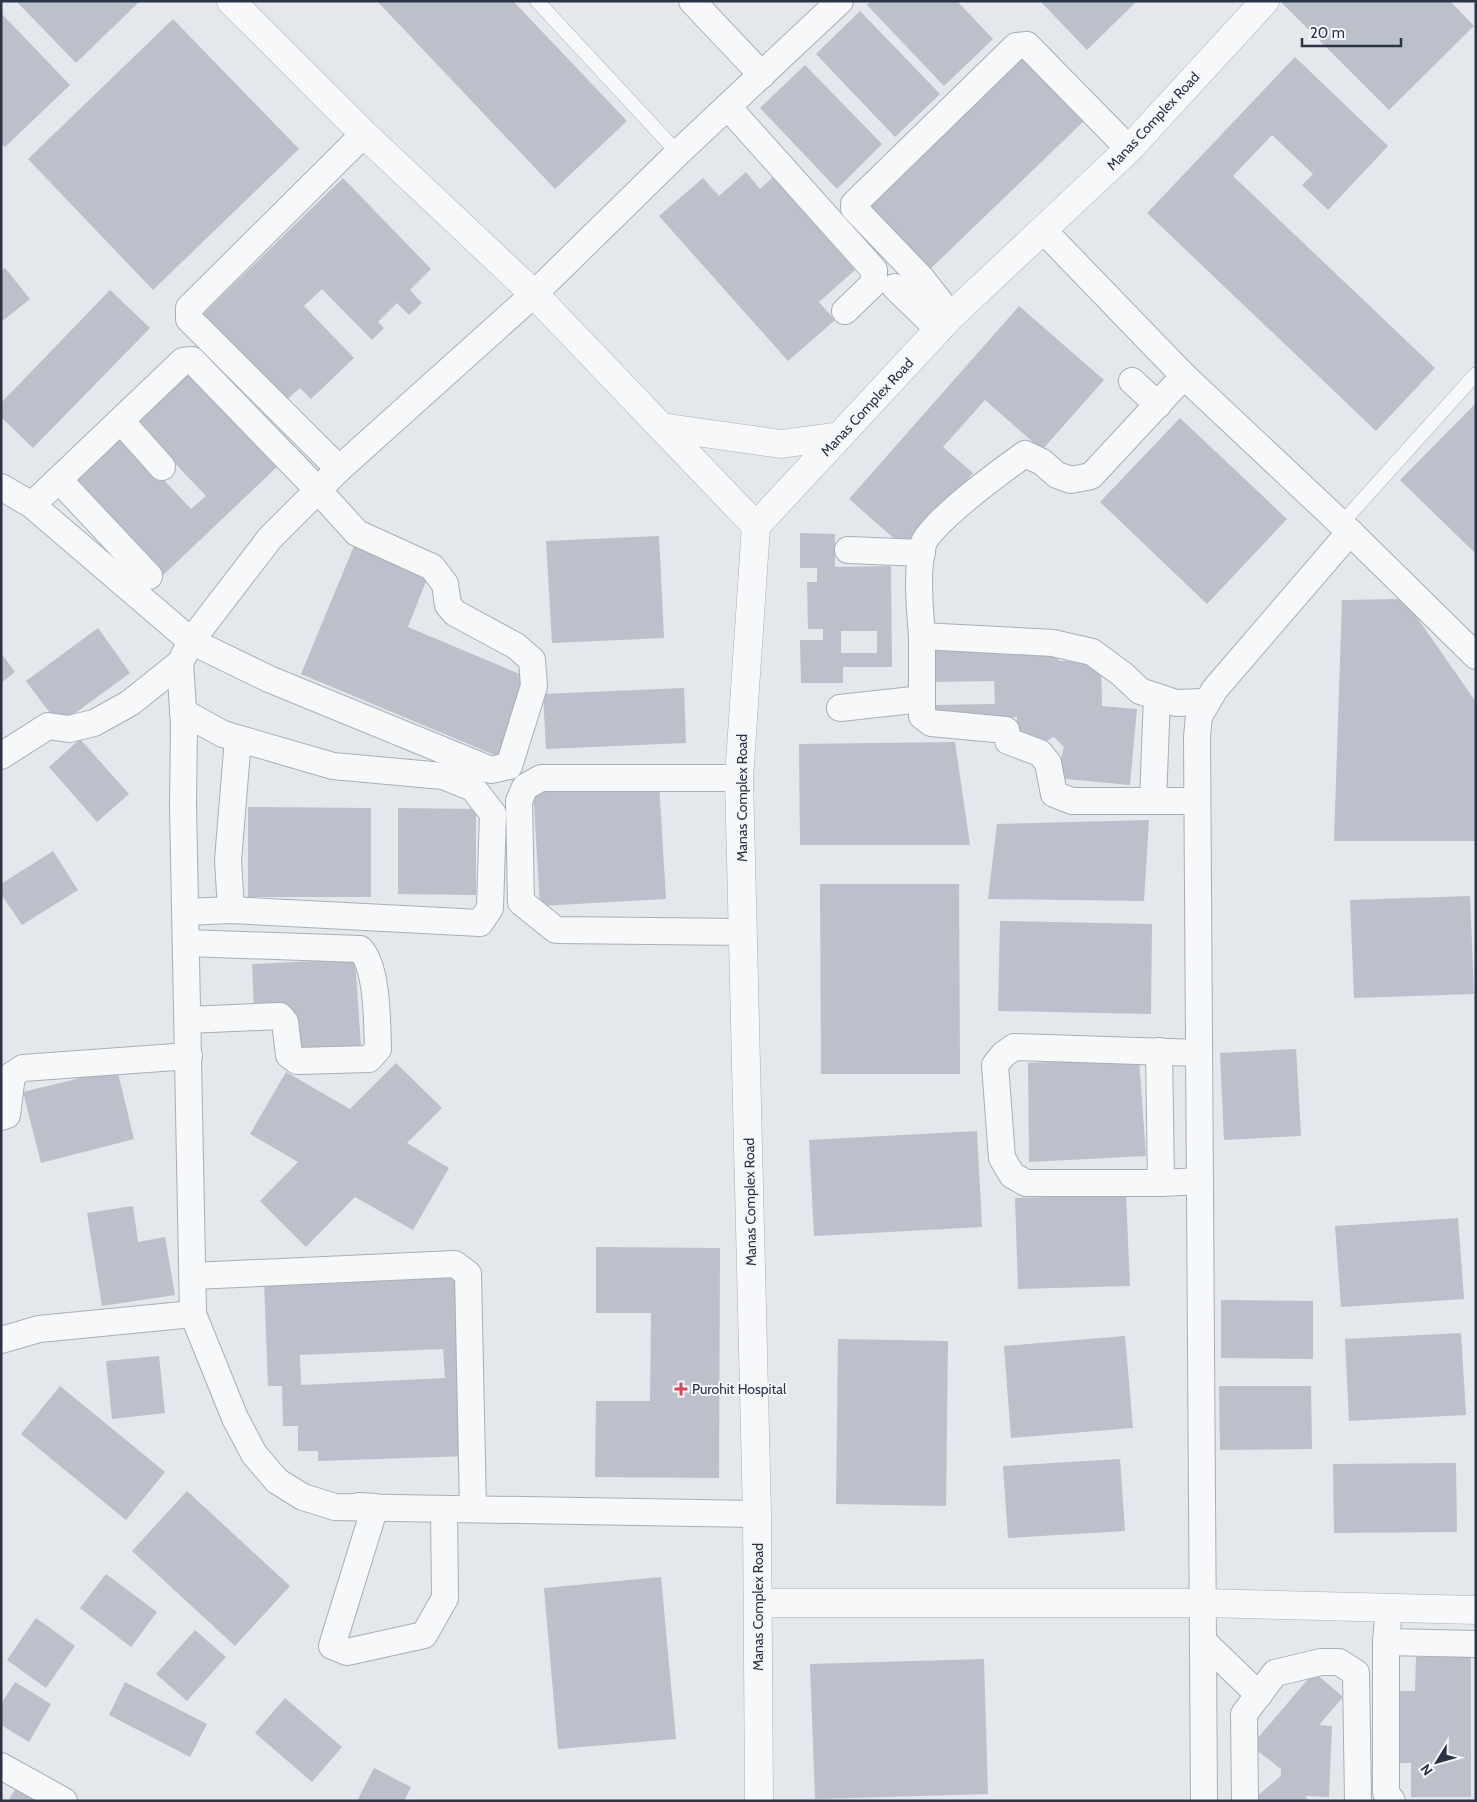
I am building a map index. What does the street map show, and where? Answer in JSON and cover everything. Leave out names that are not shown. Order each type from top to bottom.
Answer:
[{"type":"street","points":[[692,1],[762,76]]},
{"type":"street","name":"Manas Complex Road","points":[[759,1801],[757,1514],[739,778],[756,526],[945,323],[1129,149],[1265,1]]},
{"type":"street","points":[[238,4],[364,134],[534,294],[756,526]]},
{"type":"street","points":[[1,756],[48,726],[69,729],[94,723],[130,703],[186,652],[270,538],[339,469],[534,294],[678,153],[762,76],[833,4]]},
{"type":"street","points":[[945,323],[922,279],[854,208],[854,204],[1016,46],[1027,45],[1129,149]]},
{"type":"street","points":[[728,107],[874,270],[874,283],[845,311]]},
{"type":"street","points":[[339,469],[189,319],[189,308],[364,134]]},
{"type":"street","points":[[1044,231],[1184,376],[1345,528],[1476,656]]},
{"type":"street","points":[[895,287],[945,323]]},
{"type":"street","points":[[1,488],[32,505],[186,652],[269,679],[491,770],[509,766],[534,686],[532,660],[516,646],[455,613],[448,605],[445,584],[432,567],[357,534],[318,490],[192,360],[184,360],[32,505]]},
{"type":"street","points":[[1184,376],[1091,476],[1071,480],[1057,475],[1042,462],[1025,454],[941,521],[923,543],[919,608],[922,636],[922,716],[931,723],[1006,730],[1008,741],[1040,753],[1048,763],[1054,794],[1058,798],[1072,801],[1198,801]]},
{"type":"street","points":[[1132,381],[1158,405]]},
{"type":"street","points":[[121,421],[162,466]]},
{"type":"street","points":[[661,427],[781,444],[840,436]]},
{"type":"street","points":[[59,480],[149,576]]},
{"type":"street","points":[[1204,1801],[1197,738],[1199,716],[1206,702],[1345,528]]},
{"type":"street","points":[[848,550],[922,553]]},
{"type":"street","points":[[922,636],[1053,643],[1092,652],[1122,674],[1140,691],[1176,702],[1206,702]]},
{"type":"street","points":[[186,652],[183,712],[193,1314],[208,1345],[235,1418],[254,1454],[277,1482],[303,1497],[335,1507],[757,1514]]},
{"type":"street","points":[[1153,801],[1157,696]]},
{"type":"street","points":[[840,708],[922,699]]},
{"type":"street","points":[[183,712],[222,734],[333,766],[444,776],[473,788],[493,814],[490,908],[480,923],[231,910],[186,912]]},
{"type":"street","points":[[231,910],[228,860],[238,739]]},
{"type":"street","points":[[739,778],[541,778],[525,787],[519,801],[521,884],[522,902],[556,930],[743,932]]},
{"type":"street","points":[[186,943],[360,949],[367,956],[376,1005],[378,1049],[369,1059],[297,1062],[289,1055],[285,1022],[280,1016],[188,1020]]},
{"type":"street","points":[[1199,1053],[1014,1047],[1003,1055],[995,1065],[1002,1158],[1012,1175],[1026,1183],[1161,1183],[1200,1181]]},
{"type":"street","points":[[1159,1052],[1161,1183]]},
{"type":"street","points":[[1,1117],[7,1115],[12,1075],[22,1068],[188,1056]]},
{"type":"street","points":[[193,1276],[455,1264],[464,1270],[468,1274],[473,1509]]},
{"type":"street","points":[[1,1340],[39,1329],[193,1314]]},
{"type":"street","points":[[375,1507],[332,1646],[347,1652],[424,1635],[446,1598],[444,1509]]},
{"type":"street","points":[[758,1603],[1203,1603],[1476,1610]]},
{"type":"street","points":[[1389,1608],[1386,1642],[1386,1793],[1392,1801]]},
{"type":"street","points":[[1203,1641],[1259,1695]]},
{"type":"street","points":[[1386,1642],[1476,1644]]},
{"type":"street","points":[[1245,1801],[1244,1714],[1275,1673],[1321,1662],[1339,1662],[1356,1673],[1358,1801]]},
{"type":"street","points":[[5,1775],[64,1801]]},
{"type":"lane","points":[[537,1],[678,153]]},
{"type":"lane","points":[[1345,528],[1476,374]]},
{"type":"building","points":[[16,1],[140,1],[76,63]]},
{"type":"building","points":[[377,1],[513,1],[627,121],[555,189]]},
{"type":"building","points":[[871,1],[957,1],[993,39],[944,86],[867,5]]},
{"type":"building","points":[[1040,1],[1137,1],[1087,50]]},
{"type":"building","points":[[1284,1],[1450,1],[1474,26],[1389,110],[1282,3]]},
{"type":"building","points":[[860,11],[940,94],[895,137],[816,54]]},
{"type":"building","points":[[1,13],[70,85],[5,147],[1,143]]},
{"type":"building","points":[[173,19],[299,149],[153,290],[28,159]]},
{"type":"building","points":[[1021,48],[1088,117],[923,276],[856,206]]},
{"type":"building","points":[[1295,57],[1388,146],[1328,210],[1302,185],[1313,174],[1272,135],[1233,176],[1435,368],[1376,431],[1147,213]]},
{"type":"building","points":[[805,65],[882,144],[837,189],[760,108]]},
{"type":"building","points":[[746,172],[760,189],[773,177],[855,270],[819,302],[835,320],[788,361],[659,216],[703,178],[719,196]]},
{"type":"building","points":[[343,178],[431,269],[410,290],[422,303],[409,315],[397,303],[378,322],[384,328],[372,340],[322,289],[304,306],[354,358],[311,399],[300,388],[283,403],[200,317]]},
{"type":"building","points":[[5,268],[30,299],[1,322],[1,271]]},
{"type":"building","points":[[110,290],[150,328],[33,448],[1,417],[1,403]]},
{"type":"building","points":[[1019,306],[1104,380],[1042,450],[985,400],[943,447],[973,473],[906,549],[849,499]]},
{"type":"building","points":[[186,364],[280,464],[158,580],[63,481],[117,430],[191,509],[206,496],[131,417]]},
{"type":"building","points":[[1476,403],[1476,554],[1400,480]]},
{"type":"building","points":[[1180,418],[1287,519],[1207,604],[1100,502]]},
{"type":"building","points":[[800,533],[835,534],[835,567],[891,566],[892,667],[843,667],[843,683],[801,683],[800,640],[823,640],[823,629],[808,629],[807,582],[817,582],[817,568],[800,568]],"holes":[[[841,631],[877,631],[877,653],[841,653]]]},
{"type":"building","points":[[659,536],[664,638],[552,643],[546,541]]},
{"type":"building","points":[[356,541],[430,571],[408,627],[529,678],[497,756],[301,674]]},
{"type":"building","points":[[1404,599],[1476,702],[1476,841],[1334,841],[1342,600]]},
{"type":"building","points":[[98,628],[130,673],[59,725],[26,681]]},
{"type":"building","points":[[933,644],[1035,644],[1060,661],[1101,661],[1102,706],[1137,709],[1130,785],[1056,778],[1064,747],[1054,737],[1042,743],[1016,742],[1017,717],[935,719],[934,705],[995,704],[994,681],[934,682]]},
{"type":"building","points":[[1,653],[15,672],[1,683]]},
{"type":"building","points":[[684,688],[686,743],[546,749],[543,694]]},
{"type":"building","points":[[80,739],[129,794],[97,822],[49,767]]},
{"type":"building","points":[[955,742],[970,845],[800,845],[799,744]]},
{"type":"building","points":[[659,783],[666,899],[540,906],[533,789]]},
{"type":"building","points":[[248,807],[371,808],[371,897],[248,897]]},
{"type":"building","points":[[398,808],[476,809],[476,895],[398,894]]},
{"type":"building","points":[[1149,820],[1144,901],[988,899],[997,824]]},
{"type":"building","points":[[53,851],[78,890],[22,925],[1,894],[1,884]]},
{"type":"building","points":[[820,884],[959,884],[960,1074],[821,1074]]},
{"type":"building","points":[[1470,896],[1474,994],[1354,998],[1350,900]]},
{"type":"building","points":[[1000,921],[1152,924],[1151,1014],[998,1011]]},
{"type":"building","points":[[355,959],[361,1046],[293,1050],[291,1007],[254,1009],[252,964]]},
{"type":"building","points":[[1296,1049],[1301,1136],[1224,1140],[1220,1053]]},
{"type":"building","points":[[1139,1058],[1146,1156],[1029,1162],[1028,1063]]},
{"type":"building","points":[[396,1063],[442,1108],[407,1143],[449,1168],[413,1230],[355,1197],[306,1247],[260,1201],[298,1162],[250,1134],[286,1072],[350,1109]]},
{"type":"building","points":[[117,1069],[134,1139],[41,1163],[23,1092]]},
{"type":"building","points":[[977,1131],[982,1227],[814,1236],[809,1140]]},
{"type":"building","points":[[1126,1195],[1130,1286],[1018,1289],[1015,1198]]},
{"type":"building","points":[[133,1206],[138,1242],[165,1237],[175,1295],[102,1306],[87,1213]]},
{"type":"building","points":[[1458,1218],[1464,1299],[1341,1307],[1335,1226]]},
{"type":"building","points":[[596,1247],[720,1248],[719,1478],[595,1477],[596,1401],[650,1401],[651,1313],[596,1313]]},
{"type":"building","points":[[463,1275],[469,1456],[318,1461],[318,1451],[298,1451],[298,1426],[283,1426],[282,1386],[268,1386],[264,1281]],"holes":[[[443,1349],[445,1378],[301,1385],[300,1355]]]},
{"type":"building","points":[[1221,1300],[1313,1301],[1313,1359],[1221,1358]]},
{"type":"building","points":[[1461,1333],[1466,1415],[1349,1421],[1345,1339]]},
{"type":"building","points":[[1125,1336],[1133,1428],[1011,1438],[1004,1346]]},
{"type":"building","points":[[838,1339],[948,1341],[946,1506],[836,1504]]},
{"type":"building","points":[[159,1356],[165,1413],[112,1419],[106,1361]]},
{"type":"building","points":[[60,1386],[165,1472],[126,1520],[21,1434]]},
{"type":"building","points":[[1219,1386],[1311,1386],[1312,1449],[1220,1450]]},
{"type":"building","points":[[1120,1459],[1125,1531],[1008,1538],[1003,1466]]},
{"type":"building","points":[[1456,1463],[1457,1532],[1334,1533],[1333,1464]]},
{"type":"building","points":[[187,1491],[290,1586],[235,1646],[132,1551]]},
{"type":"building","points":[[106,1574],[157,1612],[131,1647],[80,1608]]},
{"type":"building","points":[[661,1577],[676,1739],[558,1749],[544,1588]]},
{"type":"building","points":[[36,1618],[75,1646],[46,1688],[7,1660]]},
{"type":"building","points":[[195,1630],[226,1657],[187,1701],[156,1674]]},
{"type":"building","points":[[1416,1657],[1471,1657],[1471,1797],[1411,1797],[1411,1763],[1393,1763],[1393,1691],[1415,1691]]},
{"type":"building","points":[[984,1659],[988,1794],[815,1799],[810,1664]]},
{"type":"building","points":[[1314,1672],[1343,1697],[1319,1725],[1332,1726],[1329,1797],[1305,1796],[1309,1801],[1251,1801],[1281,1776],[1281,1769],[1251,1746]]},
{"type":"building","points":[[15,1682],[51,1704],[29,1742],[1,1725],[1,1704]]},
{"type":"building","points":[[125,1682],[207,1724],[190,1757],[109,1715]]},
{"type":"building","points":[[285,1698],[342,1747],[312,1782],[255,1733]]},
{"type":"building","points":[[374,1768],[411,1787],[404,1801],[357,1801]]},
{"type":"building","points":[[18,1785],[42,1801],[8,1801]]},
{"type":"place","name":"Purohit Hospital","points":[[681,1389]]}]
